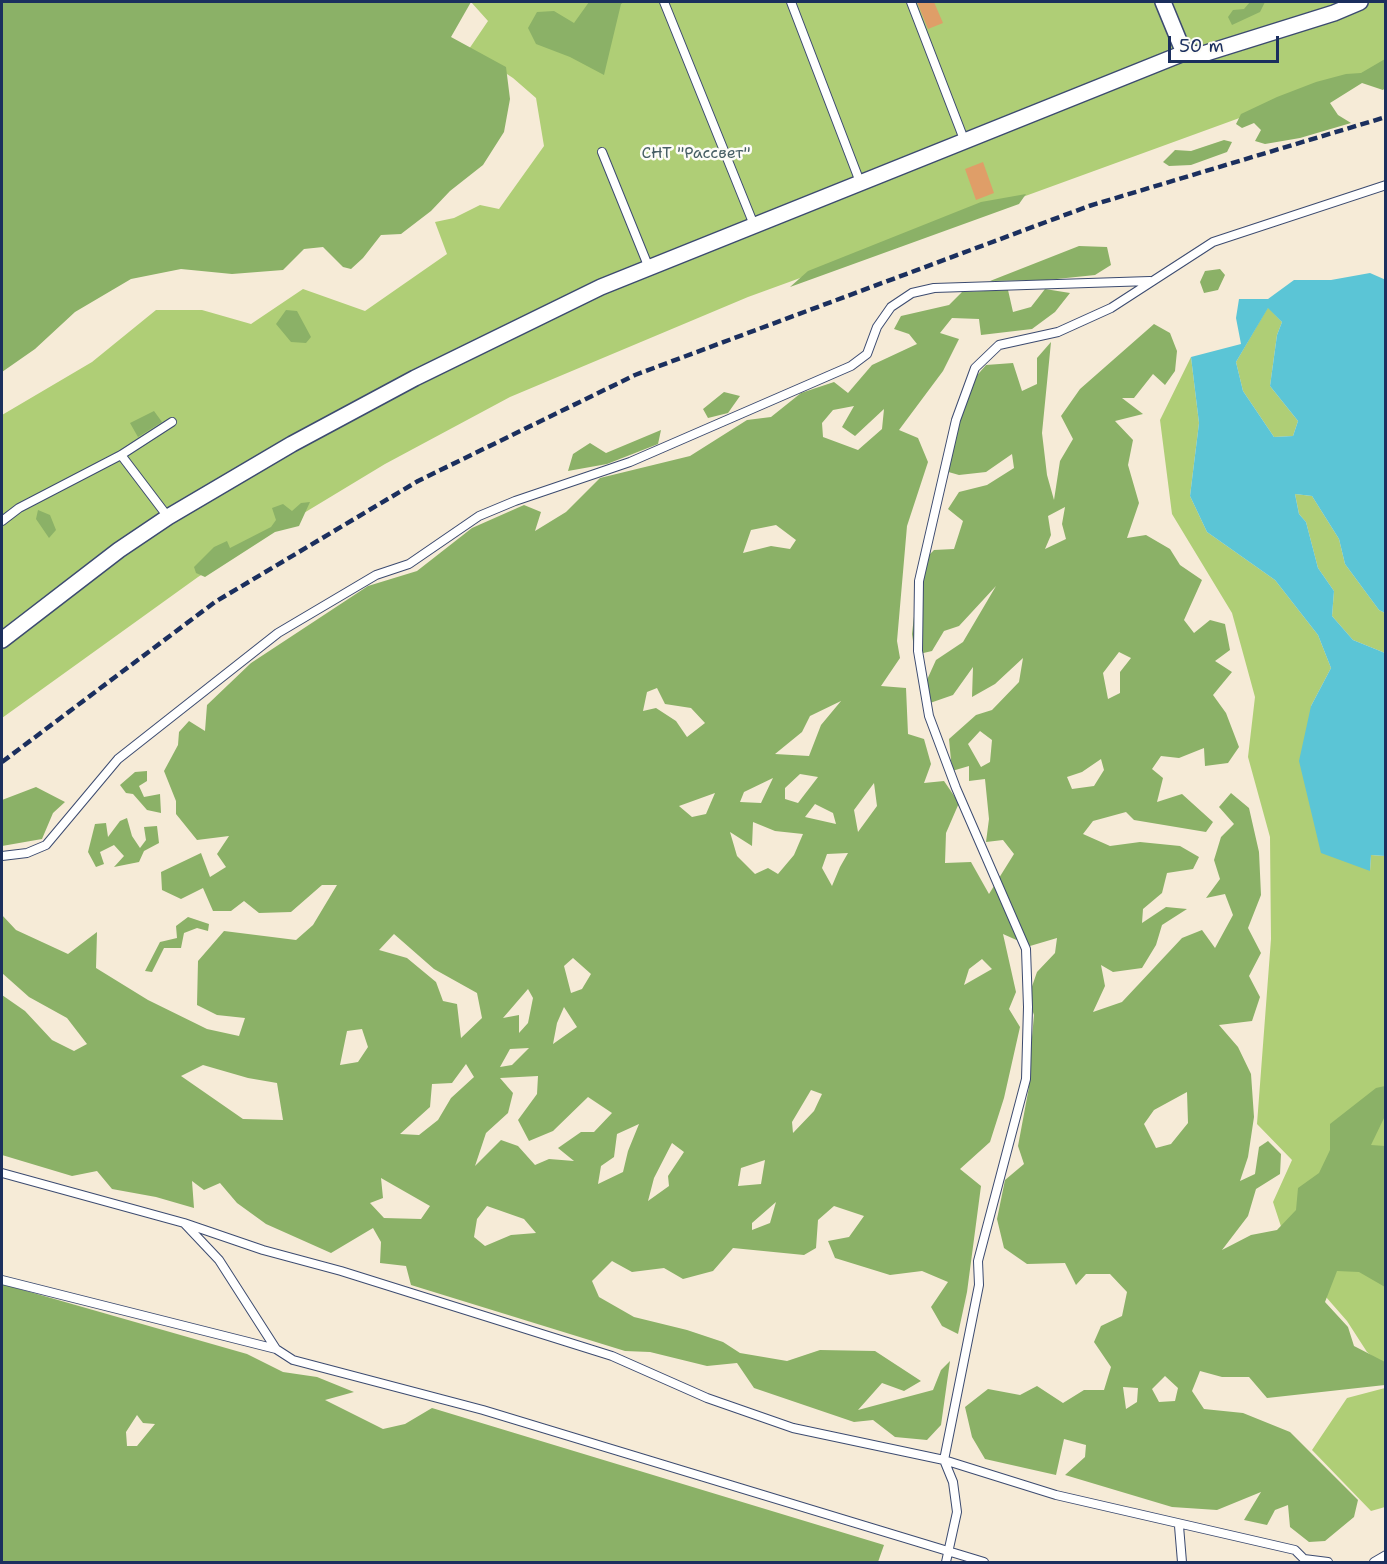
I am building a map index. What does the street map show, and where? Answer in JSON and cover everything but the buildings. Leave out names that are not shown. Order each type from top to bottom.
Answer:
[{"type":"street","points":[[1163,2],[1184,53]]},
{"type":"street","points":[[2,640],[119,550],[168,517],[292,444],[415,378],[600,287],[1184,53],[1203,54],[1334,13],[1360,2]]},
{"type":"lane","points":[[664,2],[754,225]]},
{"type":"lane","points":[[791,2],[860,182]]},
{"type":"lane","points":[[910,2],[965,142]]},
{"type":"lane","points":[[602,152],[649,268]]},
{"type":"lane","points":[[946,1563],[957,1512],[953,1482],[944,1460],[979,1285],[978,1261],[1026,1079],[1028,1007],[1026,949],[956,788],[929,716],[918,651],[919,580],[934,506],[956,420],[975,368],[999,345],[1058,332],[1111,308],[1213,242],[1386,185]]},
{"type":"lane","points":[[2,856],[27,853],[46,844],[118,759],[278,633],[376,575],[409,564],[479,516],[515,501],[630,462],[851,366],[867,354],[877,327],[891,307],[912,293],[934,288],[1150,281]]},
{"type":"lane","points":[[2,520],[19,508],[120,455],[172,422]]},
{"type":"lane","points":[[120,455],[168,517]]},
{"type":"lane","points":[[2,1173],[184,1223],[263,1250],[341,1271],[612,1356],[707,1398],[793,1428],[944,1460],[1056,1495],[1179,1526],[1295,1550],[1302,1561],[1328,1563]]},
{"type":"lane","points":[[184,1223],[219,1260],[276,1349]]},
{"type":"lane","points":[[2,1280],[276,1349],[293,1360],[494,1414],[984,1563]]},
{"type":"lane","points":[[1179,1526],[1182,1563]]},
{"type":"lane","points":[[1374,1563],[1386,1555]]},
{"type":"green space","points":[[2,2],[471,2],[451,37],[506,67],[510,99],[504,132],[483,165],[401,234],[381,235],[351,269],[343,267],[323,247],[304,249],[283,270],[232,274],[181,269],[131,279],[75,312],[35,349],[2,372]]},
{"type":"green space","name":"СНТ \"Рассвет\"","points":[[471,2],[1385,2],[1385,65],[748,297],[510,397],[385,464],[198,577],[2,718],[2,415],[92,362],[156,310],[202,310],[251,324],[303,289],[365,311],[447,254],[435,222],[454,218],[480,205],[499,209],[544,146],[536,98],[513,78],[469,49],[488,21]]},
{"type":"green space","points":[[589,2],[624,2],[621,4],[604,75],[570,57],[536,44],[528,28],[537,12],[554,11],[574,23]]},
{"type":"green space","points":[[1250,2],[1265,2],[1260,12],[1232,25],[1228,17],[1233,10],[1244,9]]},
{"type":"green space","points":[[1385,59],[1385,88],[1383,90],[1362,83],[1330,103],[1338,115],[1351,123],[1300,138],[1265,144],[1255,141],[1261,130],[1254,123],[1242,128],[1236,124],[1241,114],[1277,97],[1316,82],[1346,74],[1361,73]]},
{"type":"green space","points":[[1224,140],[1232,142],[1227,152],[1191,165],[1169,166],[1163,162],[1175,150],[1191,151]]},
{"type":"green space","points":[[1026,194],[1019,204],[790,287],[808,271],[981,202]]},
{"type":"green space","points":[[1079,246],[1107,247],[1111,265],[1095,275],[1047,280],[990,281]]},
{"type":"green space","points":[[1220,269],[1225,275],[1218,290],[1204,293],[1200,282],[1205,271]]},
{"type":"green space","points":[[1045,289],[1070,293],[1055,312],[1032,329],[981,335],[979,319],[952,318],[940,333],[959,339],[943,371],[899,430],[918,438],[928,462],[907,526],[897,641],[900,658],[881,686],[906,688],[908,734],[924,739],[931,764],[924,783],[944,781],[959,803],[946,833],[945,863],[971,862],[989,894],[1014,854],[1003,840],[986,842],[989,819],[985,779],[969,781],[969,766],[952,771],[949,739],[976,715],[992,710],[1019,682],[1023,658],[995,684],[972,697],[973,667],[953,695],[930,703],[921,693],[936,660],[963,642],[996,586],[959,626],[944,631],[932,651],[915,655],[912,634],[920,564],[934,550],[954,549],[963,521],[948,509],[959,492],[987,485],[1014,468],[1012,454],[986,472],[959,475],[945,471],[967,387],[986,365],[1013,363],[1022,391],[1037,384],[1037,358],[1051,342],[1042,433],[1047,475],[1054,500],[1060,461],[1073,439],[1061,416],[1080,389],[1154,324],[1170,333],[1177,351],[1175,371],[1165,385],[1153,374],[1134,398],[1122,398],[1143,414],[1115,421],[1133,440],[1128,465],[1139,503],[1127,538],[1146,535],[1170,549],[1180,565],[1202,580],[1184,620],[1194,633],[1210,620],[1225,624],[1230,650],[1215,661],[1232,672],[1213,695],[1226,713],[1239,747],[1228,763],[1205,766],[1204,748],[1179,758],[1161,756],[1152,769],[1163,778],[1157,802],[1182,794],[1213,822],[1206,832],[1134,820],[1126,812],[1093,821],[1083,834],[1110,846],[1140,842],[1180,846],[1199,857],[1193,869],[1167,873],[1162,893],[1143,909],[1142,923],[1166,907],[1187,909],[1162,925],[1156,945],[1142,968],[1113,972],[1101,965],[1105,986],[1093,1012],[1122,1002],[1182,938],[1202,930],[1215,948],[1233,915],[1225,894],[1206,898],[1220,879],[1214,860],[1221,837],[1234,824],[1219,807],[1231,793],[1249,808],[1259,852],[1261,895],[1248,928],[1261,953],[1249,976],[1260,997],[1252,1021],[1219,1025],[1238,1047],[1251,1074],[1254,1117],[1248,1157],[1240,1181],[1255,1174],[1259,1147],[1268,1141],[1281,1154],[1280,1174],[1256,1189],[1248,1216],[1222,1250],[1251,1235],[1277,1230],[1296,1210],[1298,1188],[1319,1173],[1330,1150],[1330,1124],[1376,1088],[1385,1086],[1385,1116],[1371,1145],[1385,1146],[1385,1287],[1359,1272],[1337,1271],[1325,1302],[1348,1327],[1354,1346],[1385,1362],[1385,1385],[1267,1398],[1249,1377],[1222,1377],[1200,1371],[1192,1391],[1204,1409],[1243,1413],[1290,1432],[1358,1500],[1354,1517],[1325,1541],[1309,1542],[1290,1527],[1288,1505],[1275,1510],[1267,1525],[1244,1520],[1261,1492],[1217,1510],[1172,1507],[1065,1475],[1085,1457],[1086,1445],[1064,1439],[1056,1475],[985,1459],[972,1437],[965,1407],[988,1389],[1020,1395],[1037,1386],[1063,1403],[1084,1390],[1104,1390],[1111,1367],[1094,1342],[1101,1326],[1122,1316],[1127,1292],[1110,1274],[1086,1274],[1076,1285],[1065,1263],[1027,1264],[1004,1248],[997,1219],[1005,1180],[1024,1164],[1018,1146],[1029,1087],[1023,1068],[1030,1059],[1034,1015],[1028,998],[1037,972],[1055,953],[1057,938],[1030,946],[1003,934],[1016,992],[1009,1009],[1020,1027],[1004,1098],[990,1142],[960,1169],[981,1186],[967,1292],[958,1334],[942,1326],[931,1307],[948,1282],[922,1271],[890,1275],[835,1258],[828,1241],[849,1237],[864,1216],[834,1206],[818,1220],[816,1248],[804,1255],[733,1248],[713,1271],[683,1279],[664,1268],[632,1272],[612,1261],[592,1281],[599,1297],[634,1317],[687,1330],[723,1342],[740,1353],[787,1361],[820,1350],[875,1351],[921,1381],[904,1391],[882,1383],[858,1410],[933,1390],[941,1370],[950,1361],[941,1425],[927,1440],[895,1437],[873,1420],[854,1422],[754,1388],[737,1363],[707,1366],[650,1352],[625,1351],[411,1285],[406,1266],[380,1263],[381,1242],[373,1228],[331,1253],[266,1224],[237,1203],[220,1183],[204,1190],[192,1181],[194,1208],[156,1197],[112,1189],[97,1171],[72,1176],[2,1155],[2,995],[25,1011],[52,1040],[74,1051],[87,1044],[67,1018],[29,997],[2,973],[2,915],[16,930],[68,954],[97,932],[96,968],[148,1000],[207,1029],[239,1036],[245,1018],[217,1015],[197,1005],[198,961],[224,931],[296,940],[313,925],[337,885],[322,885],[291,912],[259,913],[244,901],[231,911],[213,911],[203,888],[181,899],[162,890],[161,872],[201,853],[210,877],[226,867],[217,854],[229,836],[197,840],[176,814],[176,801],[164,771],[178,745],[179,732],[189,721],[205,731],[207,705],[251,663],[368,586],[417,571],[472,528],[524,505],[541,512],[535,531],[566,512],[600,478],[690,456],[747,420],[771,417],[801,393],[834,382],[848,393],[872,365],[917,344],[909,334],[894,329],[901,316],[949,305],[962,292],[1008,290],[1013,312],[1031,307]],"holes":[[[854,406],[842,427],[855,436],[884,409],[882,429],[858,450],[823,437],[822,423],[833,410]],[[1065,507],[1062,524],[1066,539],[1045,549],[1051,535],[1048,516]],[[776,525],[796,540],[790,549],[771,546],[743,553],[751,530]],[[1119,652],[1131,658],[1120,672],[1120,693],[1108,699],[1103,673]],[[657,688],[665,704],[691,708],[705,723],[687,737],[676,721],[656,708],[643,711],[647,692]],[[841,701],[821,725],[809,756],[775,754],[802,732],[810,716]],[[980,731],[992,740],[990,762],[981,767],[968,744]],[[1101,759],[1104,770],[1094,786],[1072,789],[1067,777],[1082,772]],[[800,774],[818,777],[798,803],[785,799],[785,788]],[[773,778],[761,803],[740,802],[744,792]],[[874,783],[877,806],[858,832],[854,810]],[[715,793],[706,814],[692,817],[679,806]],[[815,804],[833,813],[836,824],[805,817]],[[753,822],[775,831],[803,834],[794,855],[778,874],[768,868],[755,874],[737,856],[730,832],[752,846]],[[848,853],[832,886],[822,868],[827,854]],[[394,934],[434,969],[477,993],[482,1018],[461,1038],[457,1004],[443,1001],[436,982],[407,958],[379,950]],[[573,958],[591,974],[582,989],[571,993],[564,966]],[[982,959],[992,969],[964,985],[969,969]],[[528,989],[533,998],[528,1023],[519,1033],[519,1015],[503,1018]],[[564,1007],[577,1027],[553,1044],[557,1023]],[[362,1029],[368,1047],[358,1062],[340,1065],[347,1031]],[[529,1048],[512,1065],[500,1067],[510,1049]],[[466,1064],[474,1077],[451,1098],[438,1120],[419,1135],[400,1134],[430,1107],[432,1084],[452,1083]],[[203,1065],[248,1078],[277,1083],[283,1120],[243,1119],[181,1076]],[[538,1076],[537,1094],[518,1120],[529,1141],[553,1131],[588,1097],[612,1113],[594,1132],[581,1132],[558,1148],[574,1161],[549,1159],[535,1165],[518,1146],[501,1140],[475,1166],[486,1133],[508,1113],[513,1093],[500,1078]],[[811,1090],[822,1094],[814,1111],[793,1133],[792,1122]],[[1187,1092],[1188,1123],[1171,1144],[1156,1148],[1144,1124],[1154,1110]],[[639,1124],[628,1151],[623,1172],[598,1184],[601,1166],[614,1157],[617,1134]],[[672,1143],[684,1152],[668,1176],[669,1186],[648,1201],[654,1178]],[[765,1160],[761,1184],[738,1186],[741,1168]],[[381,1178],[430,1206],[421,1219],[384,1218],[370,1203],[383,1198]],[[776,1202],[770,1223],[752,1230],[752,1223]],[[487,1206],[524,1219],[536,1233],[511,1235],[485,1246],[474,1237],[477,1219]],[[1165,1376],[1178,1388],[1175,1401],[1159,1402],[1152,1389]],[[1123,1387],[1138,1388],[1137,1402],[1126,1409]]]},
{"type":"green space","points":[[1268,307],[1282,322],[1277,335],[1270,386],[1298,421],[1293,436],[1274,437],[1243,391],[1236,362]]},
{"type":"green space","points":[[286,310],[297,311],[311,337],[306,343],[291,342],[276,324]]},
{"type":"green space","points":[[1191,357],[1199,423],[1190,496],[1207,532],[1275,580],[1318,635],[1331,668],[1311,706],[1370,871],[1371,855],[1385,856],[1385,1367],[1367,1352],[1347,1321],[1291,1257],[1273,1202],[1292,1160],[1257,1124],[1271,939],[1270,837],[1248,757],[1255,697],[1232,613],[1172,514],[1160,420]]},
{"type":"green space","points":[[724,392],[740,396],[728,413],[708,418],[703,409]]},
{"type":"green space","points":[[154,411],[162,422],[138,437],[130,423]]},
{"type":"green space","points":[[661,430],[658,444],[607,464],[568,471],[573,454],[590,443],[606,453]]},
{"type":"green space","points":[[1295,494],[1312,496],[1339,539],[1345,564],[1379,610],[1385,613],[1385,653],[1353,640],[1332,616],[1334,591],[1318,568],[1306,522],[1299,514]]},
{"type":"green space","points":[[310,502],[299,526],[275,532],[205,577],[196,573],[194,567],[214,547],[227,541],[230,548],[271,527],[276,520],[272,508],[283,504],[292,511],[301,503]]},
{"type":"green space","points":[[38,510],[50,515],[56,530],[49,538],[36,519]]},
{"type":"green space","points":[[147,771],[147,781],[139,786],[144,797],[160,794],[161,813],[147,810],[133,794],[126,793],[120,785],[135,772]]},
{"type":"green space","points":[[36,787],[65,802],[53,813],[42,839],[2,846],[2,800]]},
{"type":"green space","points":[[127,818],[132,836],[140,848],[146,840],[144,827],[157,826],[159,843],[144,851],[139,862],[114,867],[124,856],[114,845],[100,852],[104,864],[96,867],[88,852],[95,824],[106,823],[108,837],[120,821]]},
{"type":"green space","points":[[188,917],[209,924],[208,931],[197,928],[184,933],[181,948],[164,948],[152,972],[145,971],[160,942],[177,938],[176,926]]},
{"type":"green space","points":[[2,1284],[247,1354],[283,1372],[317,1377],[354,1392],[325,1400],[383,1429],[405,1424],[432,1408],[884,1545],[878,1562],[2,1562]],"holes":[[[137,1415],[143,1423],[155,1424],[137,1446],[127,1446],[126,1432]]]},
{"type":"green space","points":[[1385,1388],[1385,1507],[1371,1511],[1312,1450],[1347,1398]]},
{"type":"water","points":[[1370,273],[1386,280],[1385,613],[1379,610],[1345,564],[1339,539],[1312,496],[1295,494],[1299,514],[1306,522],[1318,568],[1334,591],[1332,616],[1353,640],[1385,653],[1385,856],[1371,855],[1370,871],[1321,853],[1299,761],[1311,706],[1331,668],[1318,635],[1275,580],[1207,532],[1190,496],[1199,423],[1191,357],[1241,344],[1236,318],[1239,299],[1268,299],[1294,280],[1331,280]],"holes":[[[1268,308],[1282,322],[1277,335],[1270,386],[1298,421],[1293,436],[1274,437],[1243,391],[1236,362]]]},
{"type":"railway","points":[[2,762],[215,602],[418,481],[635,375],[1089,206],[1386,117]]}]
